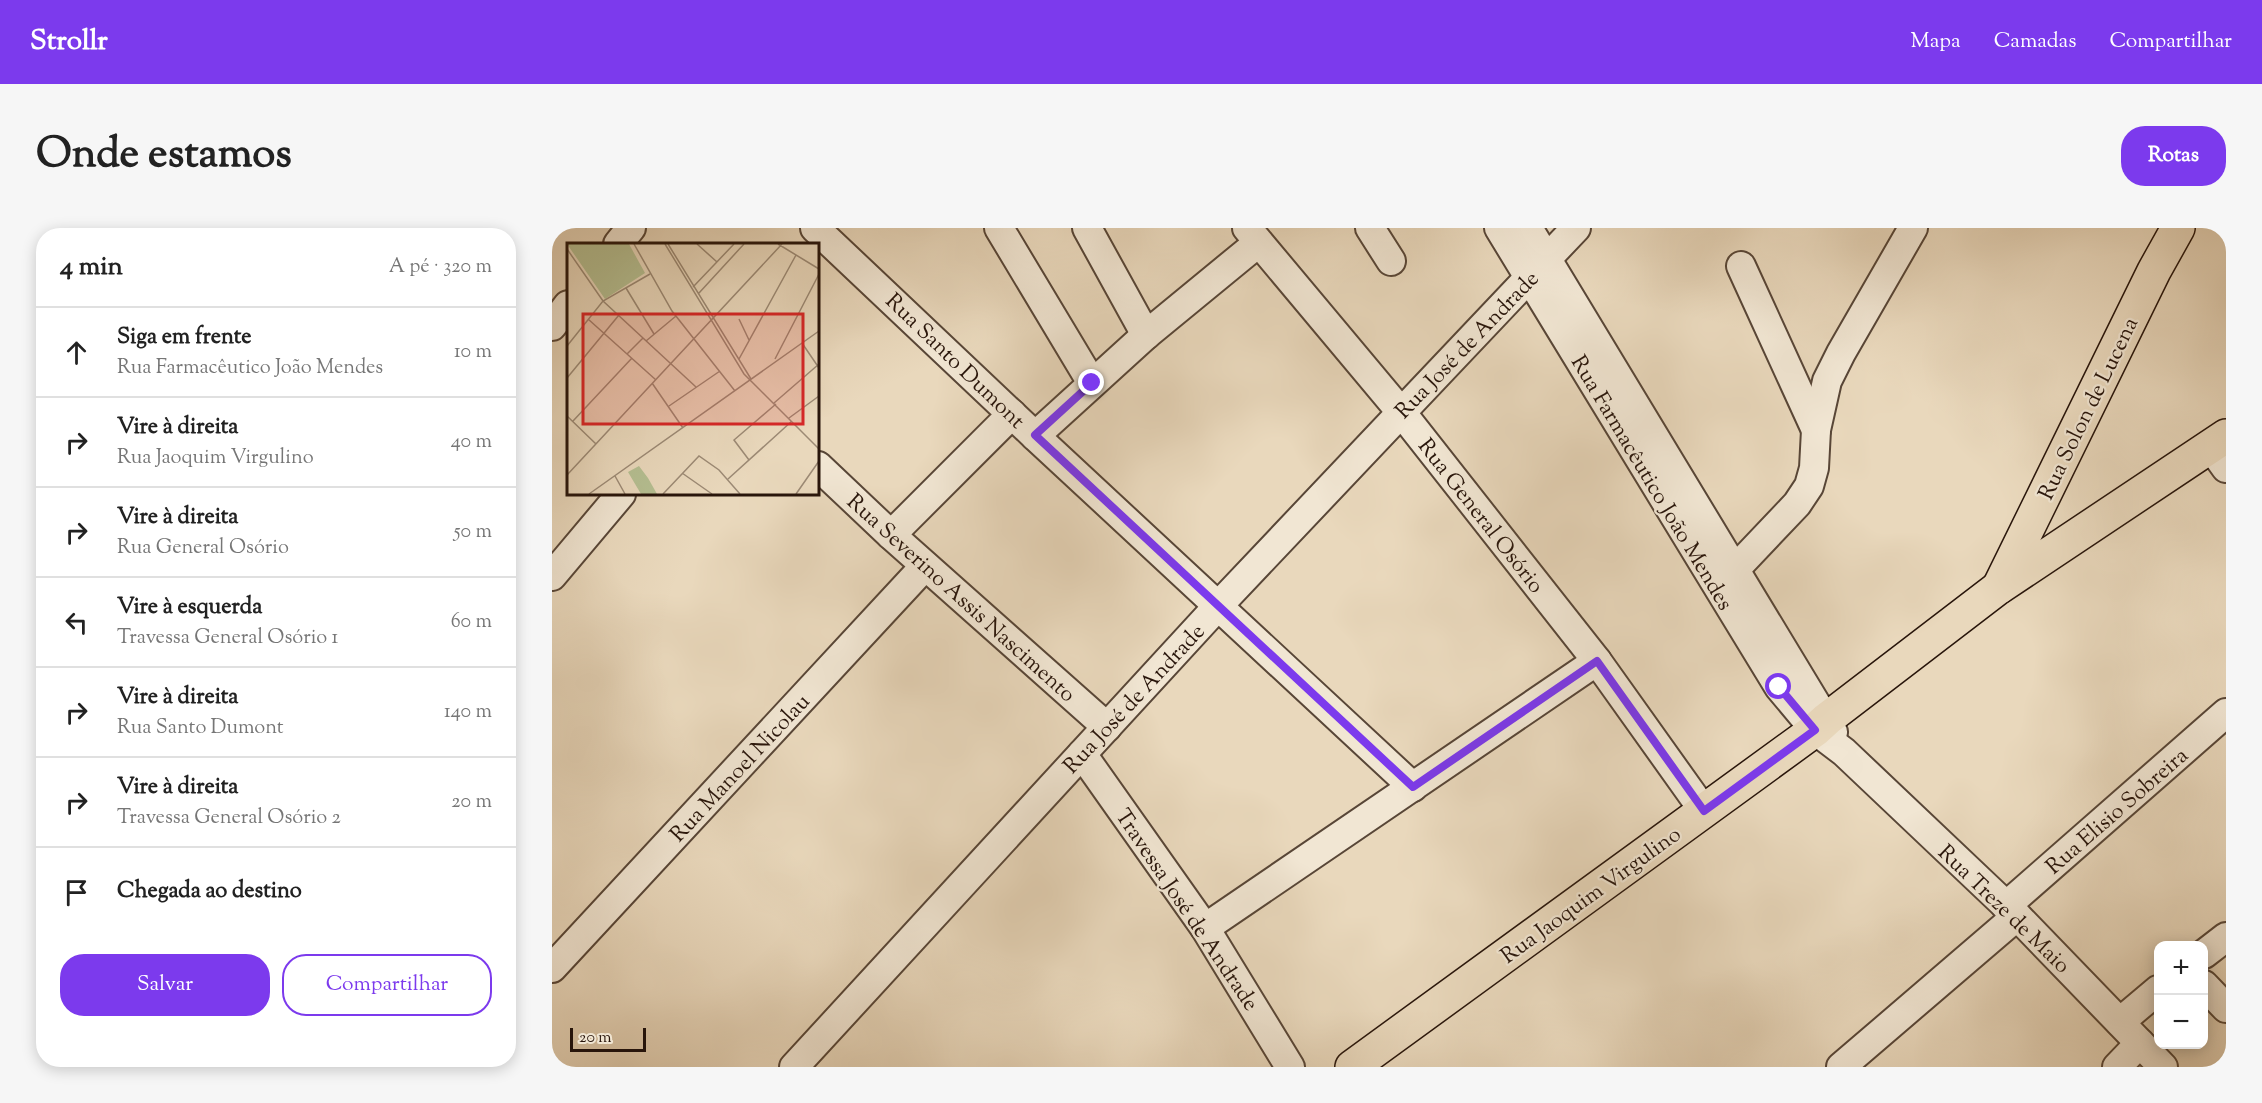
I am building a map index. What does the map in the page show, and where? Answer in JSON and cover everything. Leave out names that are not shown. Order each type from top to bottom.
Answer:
[{"type":"main road","name":"Rua Solon de Lucena","points":[[1998,588],[2154,271],[2178,228]]},
{"type":"main road","name":"Rua Jaoquim Virgulino","points":[[1352,1067],[1704,811],[1998,588],[2221,450]]},
{"type":"street","points":[[619,243],[631,228]]},
{"type":"street","points":[[999,228],[1092,383]]},
{"type":"street","points":[[1087,228],[1146,334]]},
{"type":"street","points":[[1370,228],[1391,261]]},
{"type":"street","name":"Rua Farmacêutico João Mendes","points":[[1499,228],[1538,269],[1726,579],[1779,687],[1821,724]]},
{"type":"street","name":"Rua Farmacêutico João Mendes","points":[[1528,228],[1538,269]]},
{"type":"street","name":"Rua José de Andrade","points":[[794,1067],[1218,606],[1576,228]]},
{"type":"street","points":[[1726,579],[1797,504],[1809,486],[1814,468],[1816,430],[1827,381],[1913,228]]},
{"type":"street","points":[[1035,435],[1253,236]]},
{"type":"street","name":"Rua General Osório","points":[[1253,236],[1401,412],[1597,661],[1704,811]]},
{"type":"street","name":"Rua Santo Dumont","points":[[821,241],[1035,435],[1413,787]]},
{"type":"street","points":[[1741,266],[1816,430]]},
{"type":"street","points":[[552,326],[567,306]]},
{"type":"street","points":[[891,535],[1012,414]]},
{"type":"street","name":"Rua Severino Assis Nascimento","points":[[819,467],[925,566],[1107,727]]},
{"type":"street","points":[[552,576],[620,495]]},
{"type":"street","name":"Rua Manoel Nicolau","points":[[552,968],[925,566]]},
{"type":"street","points":[[1205,928],[1597,661]]},
{"type":"street","name":"Rua Elisio Sobreira","points":[[1841,1067],[2226,713]]},
{"type":"street","name":"Rua Treze de Maio","points":[[1821,724],[1844,752],[2011,911],[2163,1067]]},
{"type":"street","name":"Travessa José de Andrade","points":[[1082,754],[1205,928],[1290,1067]]},
{"type":"street","points":[[2208,951],[2226,937]]},
{"type":"street","points":[[2208,989],[2226,1008]]},
{"type":"street","points":[[2120,1022],[2154,993]]},
{"type":"street","points":[[2117,1067],[2140,1043]]},
{"type":"route","points":[[1092,383],[1035,435],[1413,787],[1597,661],[1704,811],[1815,730],[1779,687]]}]
